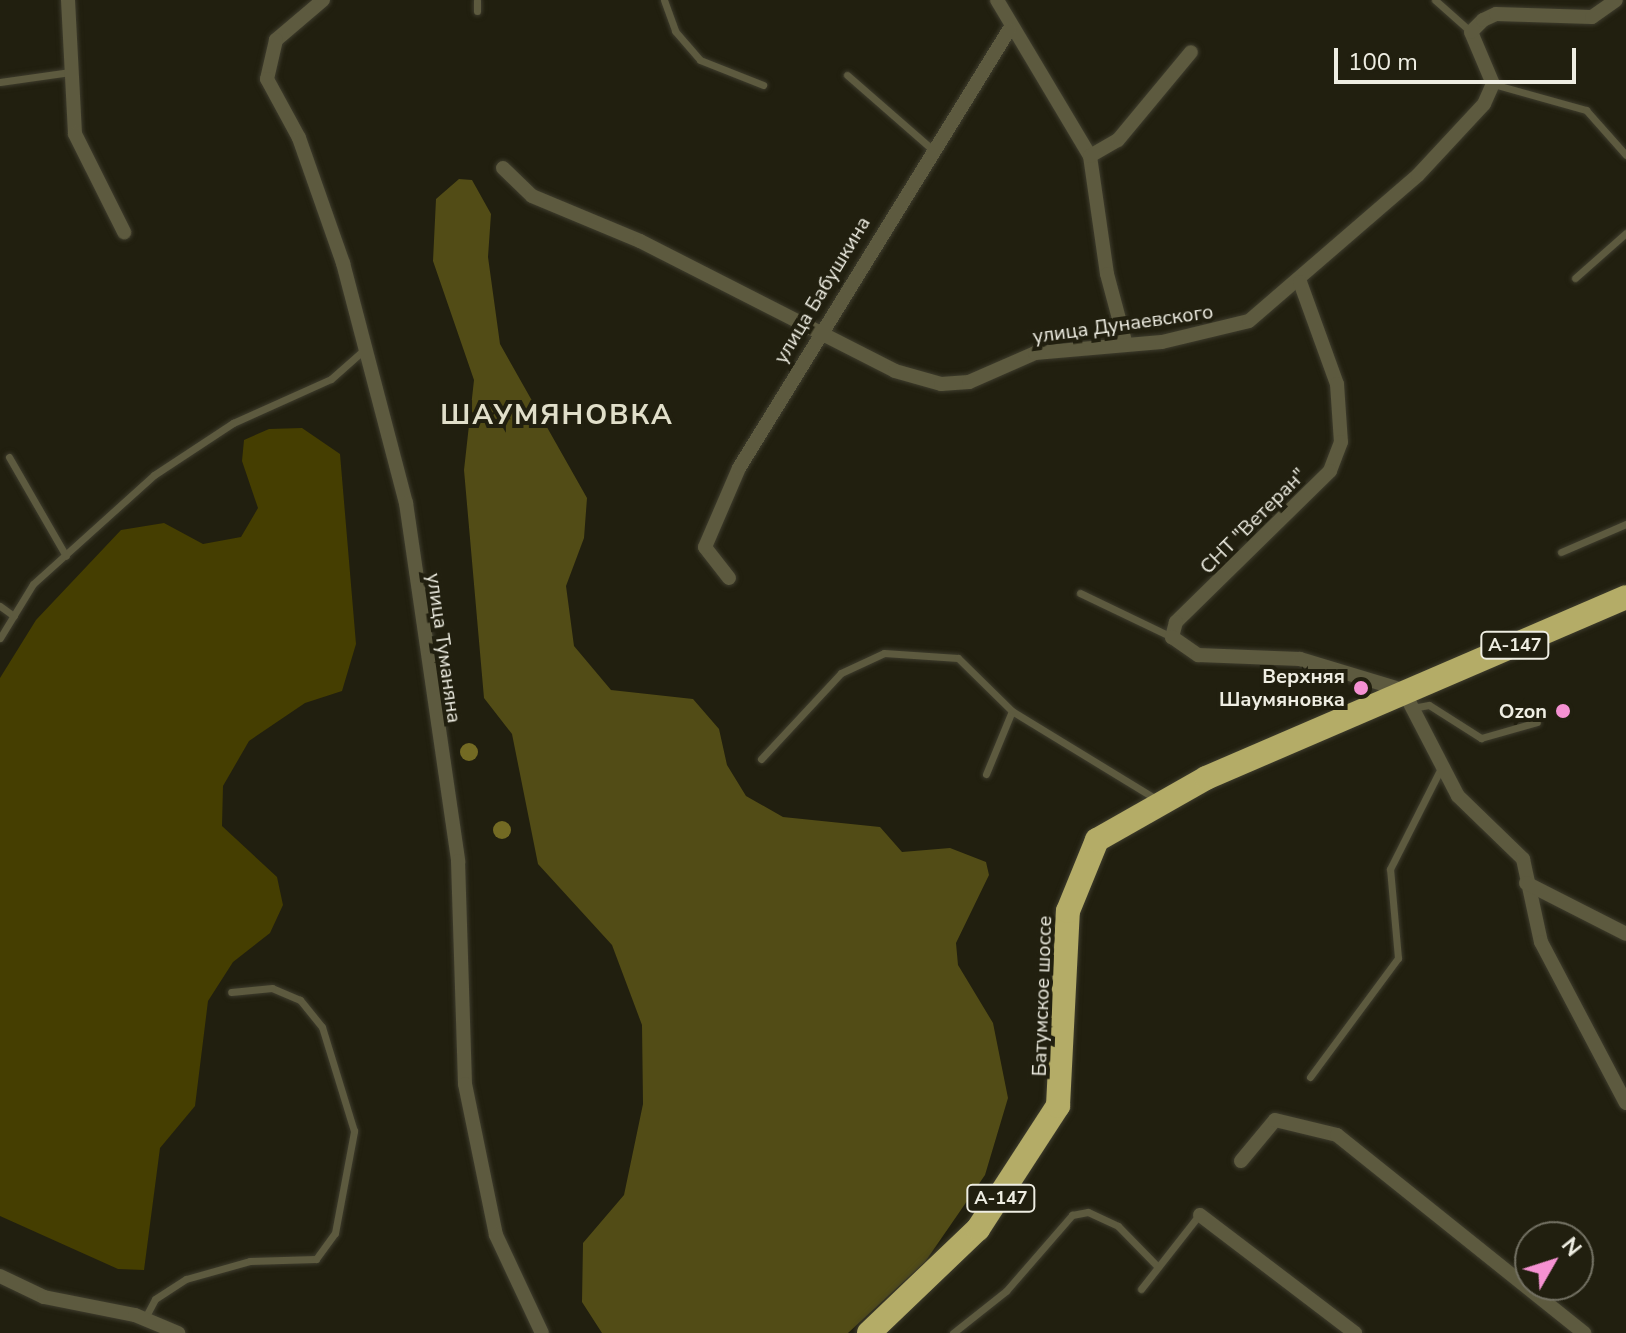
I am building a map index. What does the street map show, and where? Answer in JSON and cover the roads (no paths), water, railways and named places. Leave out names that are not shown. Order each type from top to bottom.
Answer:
[{"type":"highway","name":"Батумское шоссе","points":[[869,1333],[978,1229],[1039,1146],[1058,1106],[1066,1065],[1068,911],[1081,869],[1097,840],[1160,801],[1407,699],[1626,597]]},
{"type":"street","points":[[68,0],[75,134],[124,232]]},
{"type":"street","name":"улица Туманяна","points":[[323,0],[276,40],[267,79],[299,138],[368,347],[406,503],[458,861],[465,1084],[496,1235],[542,1333]]},
{"type":"street","points":[[997,0],[1009,30],[1090,156],[1107,274],[1126,345]]},
{"type":"street","points":[[1493,84],[1471,32],[1494,7],[1573,20],[1609,10],[1616,0]]},
{"type":"street","name":"улица Бабушкина","points":[[729,578],[705,547],[709,534],[816,334],[1009,30]]},
{"type":"street","points":[[1090,156],[1118,140],[1191,52]]},
{"type":"street","name":"улица Дунаевского","points":[[503,168],[532,196],[640,241],[816,334],[941,384],[969,382],[1035,353],[1219,332],[1249,321],[1300,282],[1418,175],[1484,104],[1493,84]]},
{"type":"street","name":"СНТ \"Ветеран\"","points":[[1172,637],[1176,622],[1330,471],[1341,442],[1337,384],[1300,282]]},
{"type":"street","points":[[1172,637],[1198,655],[1300,659],[1407,699],[1440,770],[1458,796],[1509,839],[1526,883],[1541,942],[1626,1103]]},
{"type":"street","points":[[1526,883],[1626,934]]},
{"type":"street","points":[[1241,1161],[1275,1120],[1337,1135],[1584,1333]]},
{"type":"street","points":[[1200,1215],[1355,1333]]},
{"type":"street","points":[[0,1276],[44,1297],[145,1318],[178,1333]]},
{"type":"lane","points":[[477,0],[477,11]]},
{"type":"lane","points":[[664,0],[675,31],[700,60],[763,85]]},
{"type":"lane","points":[[1435,0],[1471,32]]},
{"type":"lane","points":[[0,82],[70,72]]},
{"type":"lane","points":[[847,75],[933,150]]},
{"type":"lane","points":[[1493,84],[1586,110],[1626,155]]},
{"type":"lane","points":[[1575,278],[1626,233]]},
{"type":"lane","points":[[0,638],[33,584],[154,475],[233,423],[331,379],[368,347]]},
{"type":"lane","points":[[9,457],[66,556]]},
{"type":"lane","points":[[1561,552],[1626,524]]},
{"type":"lane","points":[[1080,593],[1172,637]]},
{"type":"lane","points":[[0,606],[14,616]]},
{"type":"lane","points":[[761,759],[841,673],[884,653],[958,658],[1012,711],[1160,801]]},
{"type":"lane","points":[[1407,699],[1429,705],[1481,738],[1537,722]]},
{"type":"lane","points":[[986,774],[1012,711]]},
{"type":"lane","points":[[1310,1077],[1398,958],[1390,869],[1440,770]]},
{"type":"lane","points":[[145,1318],[155,1299],[186,1279],[250,1261],[316,1259],[335,1233],[354,1131],[322,1027],[300,1000],[272,988],[231,992]]},
{"type":"lane","points":[[953,1333],[1006,1291],[1072,1215],[1088,1212],[1118,1226],[1158,1267]]},
{"type":"lane","points":[[1141,1289],[1200,1215]]},
{"type":"place","name":"Верхняя Шаумяновка","points":[[1361,688]]},
{"type":"place","name":"Ozon","points":[[1563,711]]},
{"type":"district","name":"ШАУМЯНОВКА","points":[[557,415]]}]
